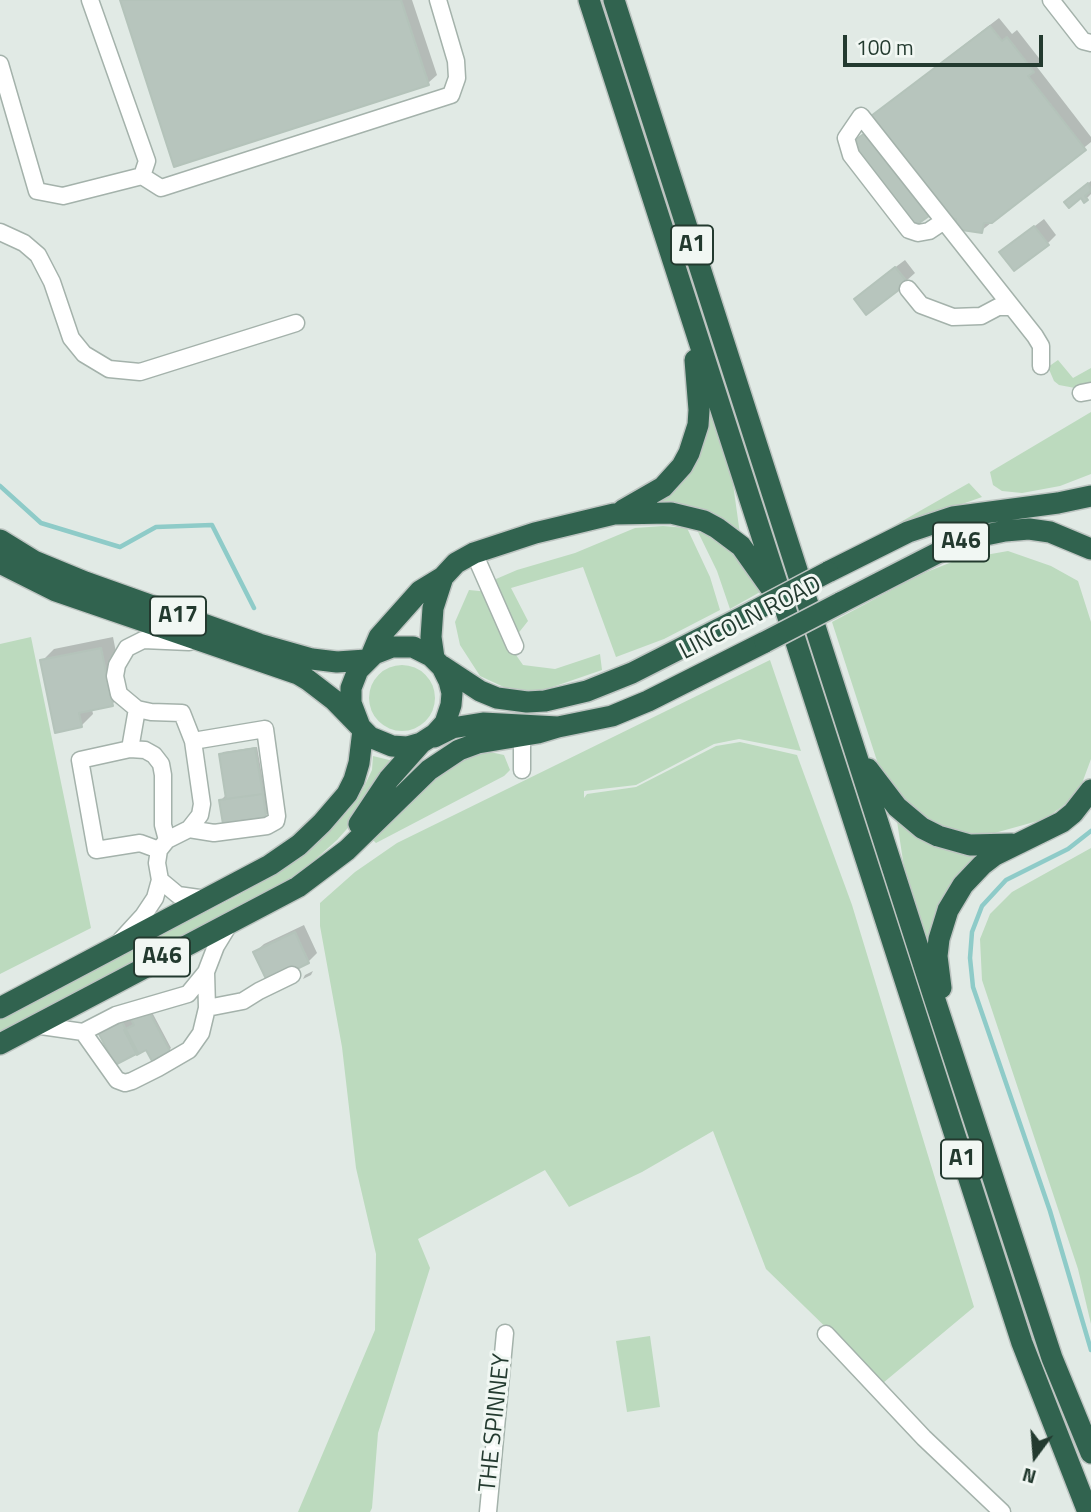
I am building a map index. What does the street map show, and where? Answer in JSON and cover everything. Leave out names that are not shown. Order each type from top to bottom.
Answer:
[{"type":"highway","name":"A1","points":[[589,0],[1022,1343],[1088,1512]]},
{"type":"highway","name":"A1","points":[[614,0],[950,1048],[1052,1358],[1091,1453]]},
{"type":"highway","points":[[614,514],[663,487],[682,466],[694,440],[699,410],[691,316]]},
{"type":"highway","name":"LINCOLN ROAD","points":[[437,661],[480,691],[497,698],[527,702],[545,701],[587,691],[632,673],[908,532],[941,520],[977,512],[1058,503],[1091,496]]},
{"type":"highway","points":[[443,577],[433,608],[431,637],[437,661],[450,684],[451,705],[445,723],[425,742],[402,747],[388,745],[374,739],[361,727],[351,703],[351,688],[358,670],[369,658],[379,637],[419,591],[443,577],[456,564],[474,553],[535,533],[614,514],[671,513],[718,528],[741,546],[785,609]]},
{"type":"highway","name":"LINCOLN ROAD","points":[[425,742],[452,728],[483,723],[558,727],[587,723],[626,712],[971,538],[1029,529],[1050,532],[1091,549]]},
{"type":"highway","name":"A17","points":[[0,540],[34,561],[75,578],[259,644],[312,659],[337,662],[369,658]]},
{"type":"highway","name":"A17","points":[[0,563],[56,590],[309,680],[361,727]]},
{"type":"highway","points":[[369,658],[388,648],[404,646],[421,650],[437,661]]},
{"type":"highway","name":"A46","points":[[0,1008],[270,865],[299,845],[322,823],[346,794],[354,779],[361,727]]},
{"type":"highway","name":"A46","points":[[0,1044],[298,887],[346,850],[412,785],[443,759],[478,743],[558,727]]},
{"type":"highway","name":"A46","points":[[323,869],[368,812],[389,779],[425,742]]},
{"type":"highway","points":[[855,750],[897,807],[922,828],[938,836],[970,845],[1016,844]]},
{"type":"highway","points":[[950,1048],[937,956],[943,924],[955,896],[973,874],[995,855],[1062,822],[1073,813],[1091,790]]},
{"type":"street","points":[[90,0],[147,161],[142,176]]},
{"type":"street","points":[[0,64],[37,191],[63,196],[142,176],[161,188],[451,95],[457,78],[456,61],[438,0]]},
{"type":"street","points":[[1051,0],[1083,41],[1091,43]]},
{"type":"street","points":[[944,221],[929,231],[918,233],[909,230],[851,155],[846,138],[861,116],[944,221],[1041,346],[1041,366]]},
{"type":"street","points":[[0,232],[24,243],[37,255],[52,282],[71,338],[83,354],[109,369],[139,372],[296,323]]},
{"type":"street","points":[[908,289],[921,305],[953,317],[981,316],[998,307],[1011,307]]},
{"type":"street","points":[[474,553],[515,646]]},
{"type":"street","points":[[112,949],[143,916],[155,898],[160,880],[157,863],[163,845],[165,795],[161,764],[154,755],[145,750],[130,749],[80,760],[96,850],[140,843],[163,845],[188,829],[200,815],[202,804],[193,740],[182,713],[137,709],[119,694],[115,676],[116,649],[143,640],[209,643]]},
{"type":"street","points":[[130,749],[137,709]]},
{"type":"street","points":[[188,829],[214,833],[267,826],[276,821],[277,816],[265,729],[193,740]]},
{"type":"street","points":[[522,735],[522,770]]},
{"type":"street","points":[[160,880],[178,895],[206,899]]},
{"type":"street","points":[[34,1025],[83,1032],[116,1016],[188,994],[206,972],[216,946],[232,921]]},
{"type":"street","points":[[83,1032],[117,1080],[125,1083],[158,1068],[189,1050],[201,1033],[207,1008],[206,972]]},
{"type":"street","points":[[207,1008],[243,1001],[259,990],[292,975]]},
{"type":"street","name":"THE SPINNEY","points":[[488,1512],[505,1334]]},
{"type":"street","points":[[826,1334],[924,1438],[1002,1512]]},
{"type":"green space","points":[[1058,360],[1073,378],[1091,368],[1091,383],[1075,388],[1059,385],[1054,381],[1048,367]]},
{"type":"green space","points":[[709,404],[733,484],[740,534],[656,505],[655,501]]},
{"type":"green space","points":[[1091,412],[1091,474],[1060,486],[1022,493],[1002,491],[993,485],[990,472]]},
{"type":"green space","points":[[969,483],[982,497],[883,532]]},
{"type":"green space","points":[[635,528],[687,528],[710,577],[720,610],[664,639],[616,657],[583,567],[511,588],[528,621],[509,645],[523,665],[555,669],[600,654],[602,670],[541,691],[508,689],[480,676],[460,645],[455,622],[469,590],[489,592],[496,579],[517,570],[575,553]]},
{"type":"green space","points":[[698,532],[704,533],[733,552],[760,592],[730,609],[717,571]]},
{"type":"green space","points":[[1008,551],[1051,566],[1078,581],[1091,622],[1091,759],[1081,786],[1071,800],[1045,819],[991,834],[953,833],[919,817],[889,783],[878,764],[832,622],[919,575],[957,560]]},
{"type":"green space","points":[[31,637],[91,928],[0,974],[0,644]]},
{"type":"green space","points":[[770,660],[801,751],[739,739],[714,744],[636,785],[584,791],[584,798],[587,794],[636,787],[716,746],[740,742],[797,755],[852,905],[974,1307],[883,1383],[766,1269],[713,1131],[642,1172],[569,1207],[545,1170],[418,1239],[430,1268],[378,1433],[372,1508],[370,1512],[298,1512],[375,1330],[376,1254],[356,1168],[342,1047],[320,926],[320,903],[355,872],[397,843]]},
{"type":"green space","points":[[408,665],[426,674],[433,685],[433,711],[426,722],[415,729],[396,731],[378,722],[371,711],[369,692],[378,674],[389,667]]},
{"type":"green space","points":[[490,752],[504,755],[510,770],[504,776],[376,843],[369,836],[453,760]]},
{"type":"green space","points":[[373,756],[393,761],[354,821],[300,873],[0,1033],[0,1018],[239,895],[302,855],[348,811],[372,770]]},
{"type":"green space","points":[[897,821],[990,852],[929,950],[905,874]]},
{"type":"green space","points":[[1091,848],[1091,1324],[1078,1269],[982,980],[980,939],[990,914],[1012,892]]},
{"type":"green space","points":[[650,1336],[660,1407],[627,1412],[616,1341]]},
{"type":"building","points":[[120,0],[401,0],[429,85],[174,167]]},
{"type":"building","points":[[990,26],[1002,41],[1007,37],[1034,72],[1028,76],[1086,150],[992,223],[984,223],[982,233],[955,229],[956,219],[949,218],[871,116]]},
{"type":"building","points":[[865,133],[929,216],[915,226],[851,143]]},
{"type":"building","points":[[1088,183],[1091,191],[1085,196],[1088,200],[1084,203],[1081,198],[1069,208],[1064,202]]},
{"type":"building","points":[[1034,226],[1049,245],[1014,271],[999,252]]},
{"type":"building","points":[[895,267],[908,283],[866,315],[854,299]]},
{"type":"building","points":[[101,648],[113,706],[79,713],[82,727],[55,733],[40,660]]},
{"type":"building","points":[[255,748],[263,794],[226,799],[219,754]]},
{"type":"building","points":[[263,794],[266,817],[223,824],[219,800]]},
{"type":"building","points":[[295,932],[309,963],[268,983],[253,952]]},
{"type":"building","points":[[143,1000],[170,1051],[152,1061],[146,1050],[137,1055],[124,1030],[134,1025],[126,1009]]},
{"type":"building","points":[[121,1020],[138,1053],[115,1065],[98,1032]]},
{"type":"waterway","points":[[0,486],[41,523],[120,547],[156,527],[212,525],[254,608]]},
{"type":"waterway","points":[[1091,831],[1068,849],[1006,880],[982,906],[972,932],[970,958],[973,987],[1050,1211],[1091,1350]]}]
